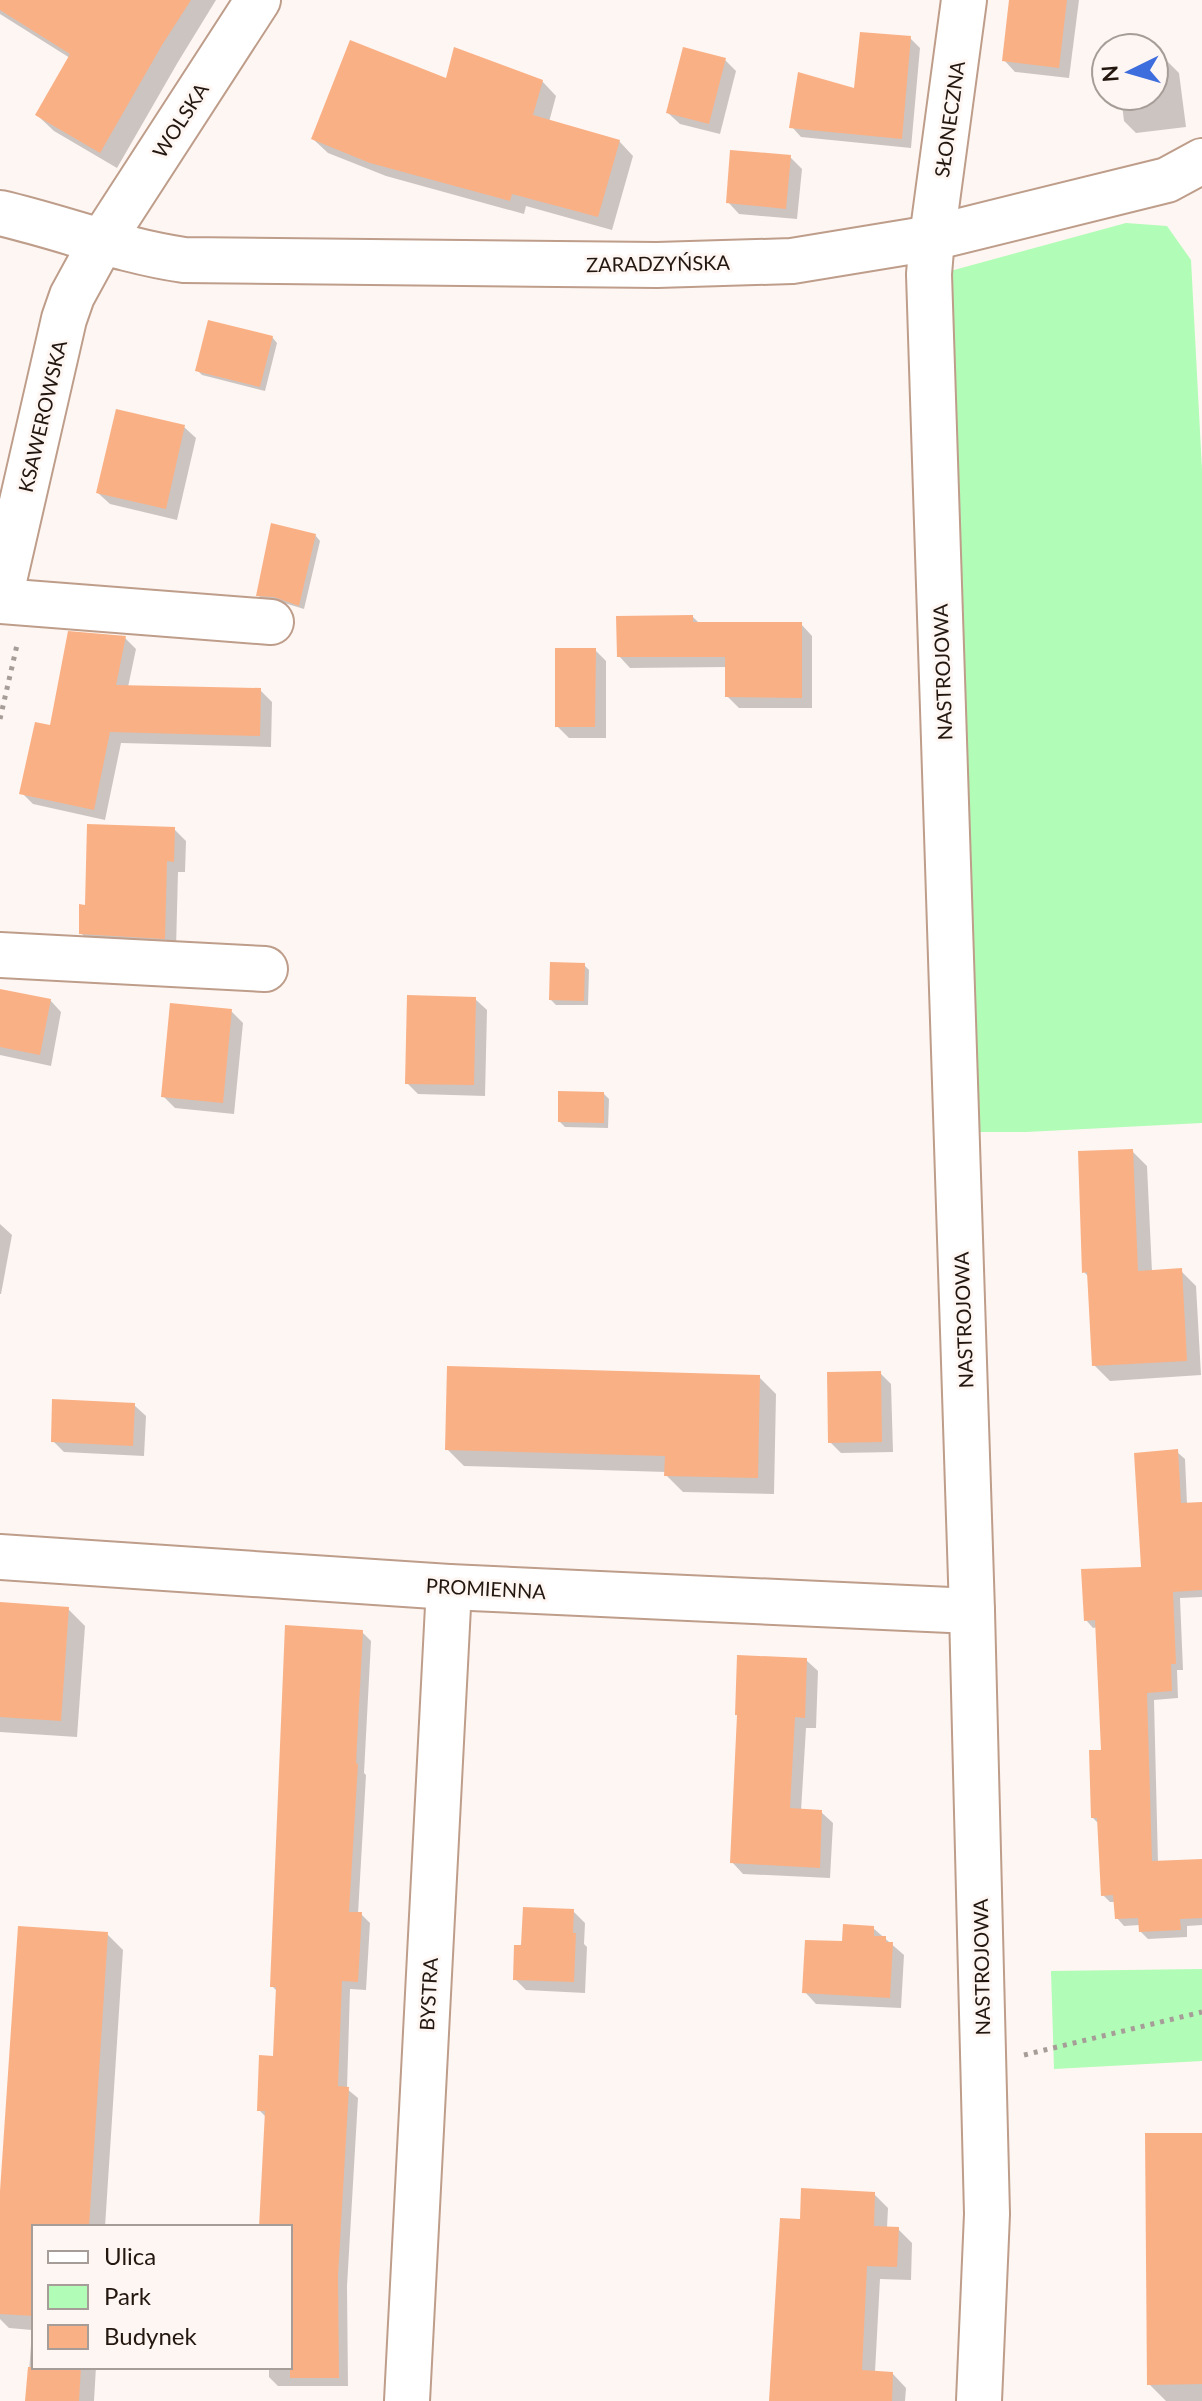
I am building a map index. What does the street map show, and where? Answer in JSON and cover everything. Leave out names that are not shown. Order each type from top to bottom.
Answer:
[{"type":"street","name":"WOLSKA","points":[[102,241],[258,0]]},
{"type":"street","name":"SŁONECZNA","points":[[932,238],[964,0]]},
{"type":"street","name":"ZARADZYŃSKA","points":[[0,213],[184,260],[657,265],[792,261],[932,238],[1167,180],[1202,161]]},
{"type":"street","name":"NASTROJOWA","points":[[932,238],[930,290],[984,2065],[987,2214],[979,2401]]},
{"type":"street","name":"KSAWEROWSKA","points":[[0,600],[64,319],[72,296],[102,241]]},
{"type":"street","points":[[0,600],[271,622]]},
{"type":"street","points":[[0,955],[265,969]]},
{"type":"street","name":"PROMIENNA","points":[[0,1557],[449,1587],[972,1611]]},
{"type":"street","name":"BYSTRA","points":[[407,2401],[449,1587]]},
{"type":"path","points":[[984,2065],[1202,2012]]},
{"type":"green space","points":[[1126,223],[1167,226],[1191,260],[1202,470],[1202,1123],[977,1132],[943,273]]},
{"type":"green space","points":[[1202,1969],[1202,2061],[1054,2069],[1051,1971]]},
{"type":"building","points":[[0,0],[191,0],[100,153],[35,115],[70,54],[0,10]]},
{"type":"building","points":[[1009,0],[1067,0],[1059,68],[1002,61]]},
{"type":"building","points":[[860,32],[911,36],[902,139],[789,128],[798,72],[854,88]]},
{"type":"building","points":[[350,40],[446,78],[454,47],[543,80],[533,115],[620,140],[598,217],[512,194],[510,201],[370,163],[311,139]]},
{"type":"building","points":[[683,47],[726,58],[709,124],[666,113]]},
{"type":"building","points":[[730,150],[791,155],[786,209],[726,203]]},
{"type":"building","points":[[208,320],[273,336],[260,387],[195,371]]},
{"type":"building","points":[[116,409],[185,425],[166,509],[96,493]]},
{"type":"building","points":[[271,523],[316,534],[299,606],[274,597],[256,596]]},
{"type":"building","points":[[693,615],[693,622],[802,622],[802,698],[725,697],[725,657],[617,657],[616,616]]},
{"type":"building","points":[[68,631],[126,636],[116,685],[261,688],[260,736],[110,732],[94,810],[19,794],[35,722],[50,725]]},
{"type":"building","points":[[555,648],[596,648],[595,727],[555,727]]},
{"type":"building","points":[[87,824],[175,827],[174,862],[167,861],[165,939],[79,934],[79,904],[85,905]]},
{"type":"building","points":[[550,962],[585,963],[584,1001],[549,1000]]},
{"type":"building","points":[[0,989],[51,999],[40,1055],[0,1047]]},
{"type":"building","points":[[407,995],[476,997],[474,1085],[405,1084]]},
{"type":"building","points":[[170,1003],[232,1009],[223,1103],[161,1097]]},
{"type":"building","points":[[558,1091],[604,1092],[604,1123],[558,1122]]},
{"type":"building","points":[[1133,1149],[1138,1271],[1182,1268],[1187,1361],[1092,1366],[1087,1272],[1082,1273],[1078,1151]]},
{"type":"building","points":[[447,1366],[760,1375],[758,1478],[664,1476],[665,1456],[445,1450]]},
{"type":"building","points":[[881,1371],[882,1442],[828,1443],[827,1372]]},
{"type":"building","points":[[52,1399],[135,1403],[133,1446],[51,1442]]},
{"type":"building","points":[[1178,1449],[1181,1503],[1202,1502],[1202,1590],[1173,1592],[1176,1664],[1171,1664],[1172,1691],[1147,1693],[1152,1861],[1202,1859],[1202,1918],[1180,1919],[1181,1930],[1139,1932],[1138,1918],[1115,1919],[1113,1895],[1101,1896],[1097,1818],[1091,1818],[1089,1750],[1101,1750],[1095,1620],[1084,1621],[1081,1569],[1141,1567],[1134,1453]]},
{"type":"building","points":[[0,1602],[69,1607],[61,1721],[0,1717]]},
{"type":"building","points":[[285,1625],[363,1630],[349,1912],[362,1912],[358,1982],[342,1981],[338,2086],[349,2087],[338,2276],[339,2378],[290,2378],[292,2225],[259,2225],[265,2111],[257,2111],[259,2055],[273,2056],[276,1987],[270,1987]]},
{"type":"building","points":[[737,1655],[807,1658],[805,1718],[795,1717],[790,1808],[822,1810],[820,1868],[730,1863]]},
{"type":"building","points":[[523,1907],[574,1909],[574,1982],[513,1980],[514,1945],[521,1945]]},
{"type":"building","points":[[843,1924],[874,1926],[874,1936],[886,1936],[886,1942],[893,1942],[890,1998],[802,1993],[805,1940],[842,1941]]},
{"type":"building","points":[[18,1926],[108,1932],[89,2225],[32,2225],[32,2316],[0,2314],[0,2191]]},
{"type":"building","points":[[1145,2133],[1202,2133],[1202,2384],[1147,2385]]},
{"type":"building","points":[[801,2188],[875,2192],[874,2226],[899,2227],[897,2267],[867,2266],[862,2370],[893,2372],[892,2401],[769,2401],[780,2218],[800,2219]]},
{"type":"building","points":[[28,2367],[81,2369],[79,2401],[25,2401]]}]
